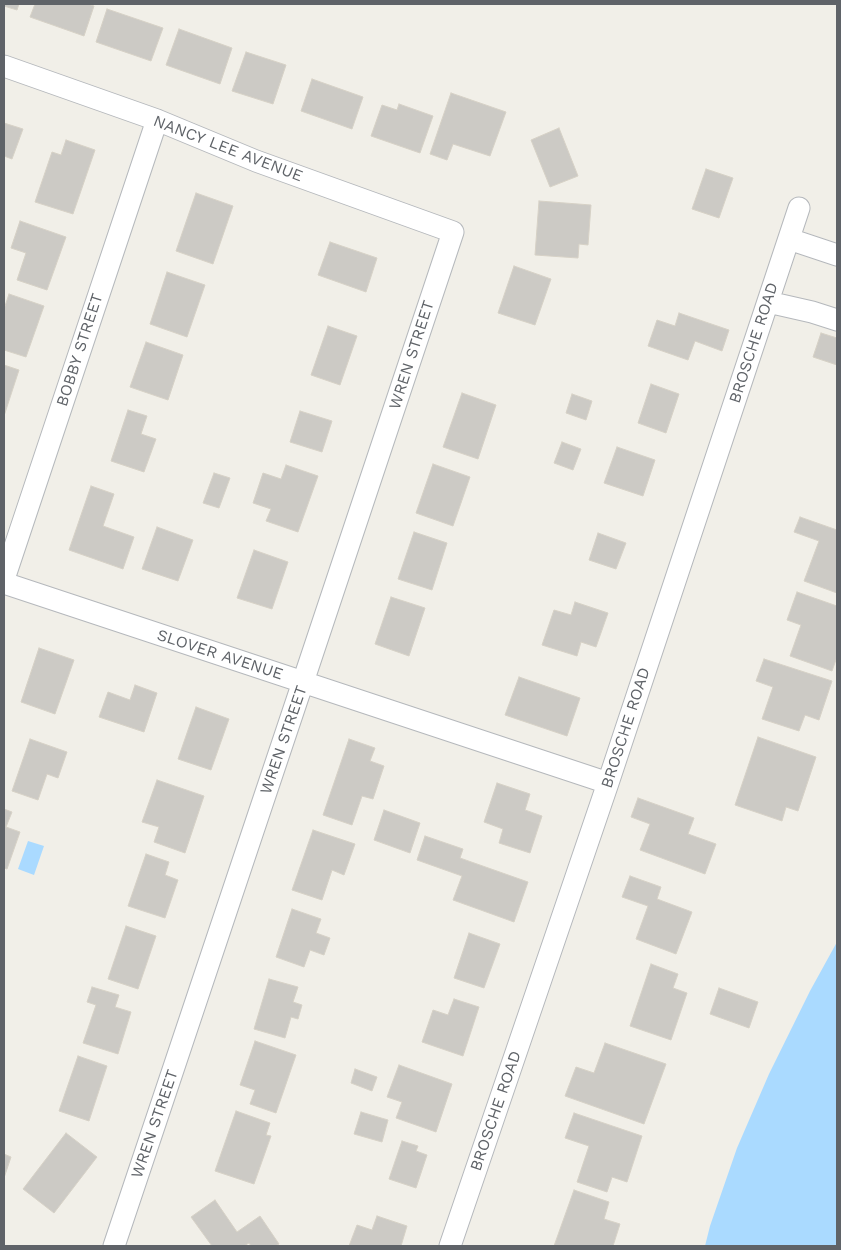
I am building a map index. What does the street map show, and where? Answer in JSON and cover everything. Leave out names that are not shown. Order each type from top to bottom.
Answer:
[{"type":"street","name":"NANCY LEE AVENUE","points":[[4,66],[157,120],[256,161],[453,232]]},
{"type":"street","name":"BOBBY STREET","points":[[4,579],[157,120]]},
{"type":"street","name":"BROSCHE ROAD","points":[[450,1246],[608,782],[799,208]]},
{"type":"street","name":"WREN STREET","points":[[114,1246],[453,232]]},
{"type":"street","points":[[789,240],[837,255]]},
{"type":"street","points":[[768,302],[837,320]]},
{"type":"street","name":"SLOVER AVENUE","points":[[4,583],[608,782]]},
{"type":"water","points":[[28,841],[44,846],[34,875],[18,869]]},
{"type":"water","points":[[837,942],[837,1246],[705,1246],[737,1148],[769,1074],[810,991]]},
{"type":"building","points":[[4,4],[19,4],[17,10],[4,6]]},
{"type":"building","points":[[35,4],[88,4],[94,6],[84,36],[30,17]]},
{"type":"building","points":[[107,9],[163,28],[151,61],[96,42]]},
{"type":"building","points":[[179,29],[232,48],[220,84],[166,65]]},
{"type":"building","points":[[246,52],[286,65],[273,104],[232,91]]},
{"type":"building","points":[[312,79],[363,97],[352,129],[301,111]]},
{"type":"building","points":[[451,93],[506,112],[490,156],[453,144],[447,160],[430,154]]},
{"type":"building","points":[[399,104],[433,116],[420,153],[371,136],[382,105],[397,110]]},
{"type":"building","points":[[4,123],[23,129],[12,159],[4,156]]},
{"type":"building","points":[[559,128],[578,176],[550,187],[531,140]]},
{"type":"building","points":[[66,140],[95,150],[73,214],[35,202],[52,152],[61,155]]},
{"type":"building","points":[[706,169],[733,178],[719,218],[692,209]]},
{"type":"building","points":[[196,193],[233,206],[213,264],[176,251]]},
{"type":"building","points":[[539,201],[591,205],[588,245],[579,244],[578,258],[535,255]]},
{"type":"building","points":[[20,221],[66,237],[47,290],[17,280],[26,253],[11,248]]},
{"type":"building","points":[[330,242],[377,258],[366,292],[318,275]]},
{"type":"building","points":[[514,266],[551,279],[535,325],[498,313]]},
{"type":"building","points":[[167,272],[205,285],[187,337],[150,324]]},
{"type":"building","points":[[9,294],[44,306],[26,357],[4,350],[4,309]]},
{"type":"building","points":[[679,313],[729,330],[722,351],[695,341],[688,360],[648,346],[657,320],[675,326]]},
{"type":"building","points":[[328,326],[357,336],[340,385],[311,375]]},
{"type":"building","points":[[821,333],[837,338],[837,365],[813,357]]},
{"type":"building","points":[[146,342],[183,355],[168,400],[130,387]]},
{"type":"building","points":[[4,365],[19,370],[4,416]]},
{"type":"building","points":[[651,384],[679,394],[666,433],[638,423]]},
{"type":"building","points":[[462,393],[496,405],[478,459],[443,447]]},
{"type":"building","points":[[572,394],[592,401],[586,420],[566,413]]},
{"type":"building","points":[[128,410],[147,416],[141,434],[156,439],[144,472],[111,461]]},
{"type":"building","points":[[300,411],[332,421],[322,452],[290,442]]},
{"type":"building","points":[[562,442],[581,449],[573,470],[554,463]]},
{"type":"building","points":[[617,447],[655,460],[643,496],[604,483]]},
{"type":"building","points":[[433,464],[470,477],[453,526],[416,513]]},
{"type":"building","points":[[286,465],[318,476],[298,532],[266,521],[271,509],[253,503],[263,473],[281,479]]},
{"type":"building","points":[[214,473],[230,478],[219,508],[203,503]]},
{"type":"building","points":[[91,486],[114,494],[103,526],[134,537],[123,569],[69,550]]},
{"type":"building","points":[[800,517],[837,530],[837,593],[804,581],[819,541],[794,532]]},
{"type":"building","points":[[157,527],[193,540],[178,581],[142,569]]},
{"type":"building","points":[[414,532],[447,543],[432,590],[398,579]]},
{"type":"building","points":[[598,533],[626,543],[616,569],[589,560]]},
{"type":"building","points":[[254,550],[288,562],[272,609],[237,598]]},
{"type":"building","points":[[797,592],[837,606],[837,657],[832,671],[790,656],[801,625],[787,620]]},
{"type":"building","points":[[391,597],[425,608],[409,656],[375,644]]},
{"type":"building","points":[[575,602],[608,613],[596,647],[581,642],[577,656],[542,645],[554,610],[571,615]]},
{"type":"building","points":[[39,648],[74,660],[55,714],[21,702]]},
{"type":"building","points":[[764,659],[832,681],[819,720],[805,715],[799,731],[762,719],[773,687],[756,681]]},
{"type":"building","points":[[519,677],[580,698],[567,736],[505,715]]},
{"type":"building","points":[[135,685],[157,693],[144,732],[99,717],[108,692],[130,700]]},
{"type":"building","points":[[196,707],[229,719],[211,770],[178,759]]},
{"type":"building","points":[[758,737],[816,757],[798,811],[786,807],[782,821],[735,805]]},
{"type":"building","points":[[30,739],[67,752],[58,778],[47,774],[38,800],[12,791]]},
{"type":"building","points":[[349,739],[375,748],[370,761],[384,766],[373,799],[362,796],[352,825],[323,815]]},
{"type":"building","points":[[157,780],[204,796],[185,853],[154,842],[159,827],[142,822]]},
{"type":"building","points":[[497,783],[530,794],[525,810],[542,816],[530,853],[499,843],[503,829],[484,822]]},
{"type":"building","points":[[638,798],[694,818],[688,834],[716,844],[705,874],[640,850],[650,824],[631,817]]},
{"type":"building","points":[[4,809],[12,812],[6,827],[20,832],[7,869],[4,868]]},
{"type":"building","points":[[384,810],[420,823],[410,853],[374,840]]},
{"type":"building","points":[[313,830],[355,844],[344,875],[332,870],[322,900],[292,890]]},
{"type":"building","points":[[425,836],[463,849],[460,858],[528,882],[514,922],[453,900],[462,876],[417,860]]},
{"type":"building","points":[[146,854],[169,862],[165,875],[178,880],[165,918],[128,906]]},
{"type":"building","points":[[630,876],[661,887],[657,899],[692,912],[676,954],[636,939],[648,906],[622,897]]},
{"type":"building","points":[[292,909],[321,919],[316,933],[330,938],[324,955],[310,950],[304,967],[276,957]]},
{"type":"building","points":[[126,926],[156,936],[138,989],[108,979]]},
{"type":"building","points":[[469,933],[500,944],[484,988],[454,978]]},
{"type":"building","points":[[651,964],[678,974],[673,988],[687,993],[671,1040],[630,1026]]},
{"type":"building","points":[[269,979],[298,987],[293,1002],[302,1005],[298,1019],[291,1017],[285,1038],[254,1029]]},
{"type":"building","points":[[92,987],[119,995],[115,1007],[131,1012],[118,1054],[83,1043],[96,1005],[87,1002]]},
{"type":"building","points":[[719,988],[758,1002],[749,1028],[710,1014]]},
{"type":"building","points":[[454,999],[479,1007],[463,1056],[422,1042],[433,1010],[448,1015]]},
{"type":"building","points":[[255,1041],[296,1055],[276,1113],[250,1104],[255,1090],[240,1085]]},
{"type":"building","points":[[605,1043],[666,1064],[644,1124],[565,1096],[576,1067],[594,1073]]},
{"type":"building","points":[[78,1056],[107,1066],[89,1121],[59,1111]]},
{"type":"building","points":[[399,1065],[452,1084],[436,1132],[396,1118],[402,1102],[387,1097]]},
{"type":"building","points":[[355,1069],[377,1077],[372,1091],[351,1083]]},
{"type":"building","points":[[236,1111],[270,1123],[266,1135],[271,1136],[254,1184],[215,1171]]},
{"type":"building","points":[[361,1112],[388,1120],[382,1142],[354,1134]]},
{"type":"building","points":[[574,1113],[642,1136],[627,1182],[612,1177],[607,1192],[577,1182],[589,1146],[565,1138]]},
{"type":"building","points":[[66,1133],[97,1157],[54,1213],[23,1189]]},
{"type":"building","points":[[402,1141],[418,1146],[416,1151],[427,1155],[416,1188],[389,1179]]},
{"type":"building","points":[[4,1154],[11,1157],[4,1178]]},
{"type":"building","points":[[574,1190],[609,1202],[604,1219],[620,1224],[613,1246],[554,1246]]},
{"type":"building","points":[[215,1200],[237,1232],[260,1216],[279,1244],[275,1246],[251,1246],[249,1243],[244,1246],[212,1246],[191,1217]]},
{"type":"building","points":[[377,1216],[407,1226],[401,1246],[349,1246],[357,1225],[372,1230]]}]
